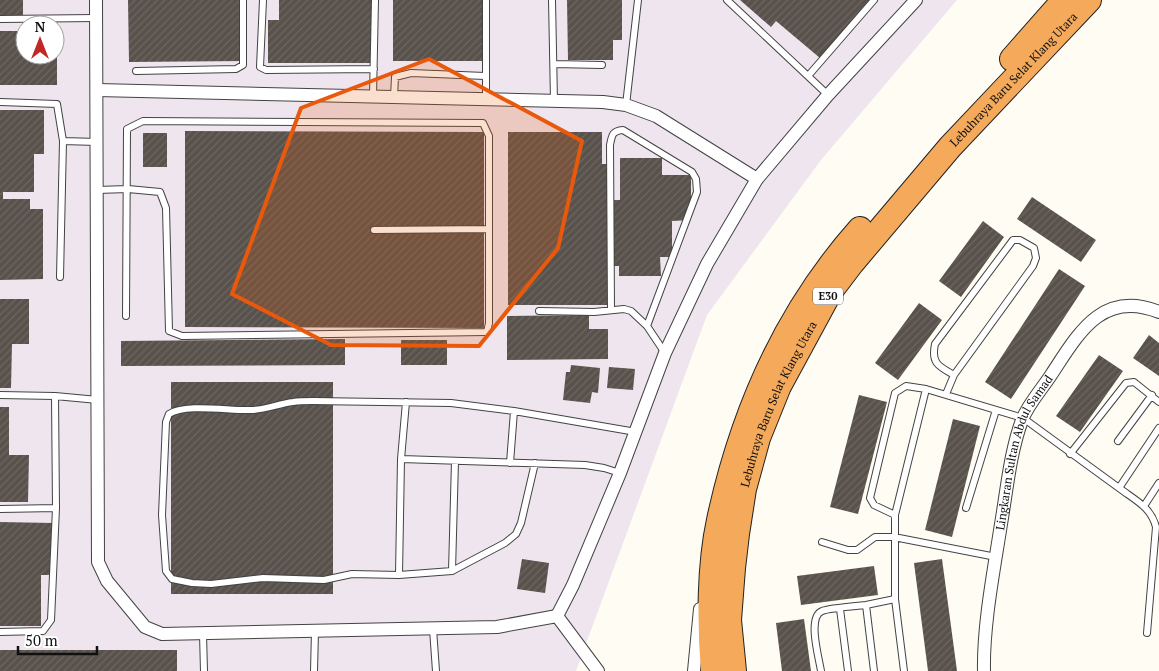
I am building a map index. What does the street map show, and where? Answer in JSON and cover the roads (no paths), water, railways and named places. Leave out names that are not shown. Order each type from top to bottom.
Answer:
[{"type":"highway","name":"Lebuhraya Baru Selat Klang Utara","points":[[713,671],[711,644],[712,584],[719,521],[743,432],[761,384],[791,324],[836,256],[1064,0]]},
{"type":"highway","name":"Lebuhraya Baru Selat Klang Utara","points":[[734,671],[729,620],[737,534],[744,489],[756,447],[779,386],[830,292],[852,263],[950,147],[1089,0]]},
{"type":"street","points":[[96,0],[98,562],[107,581],[145,627],[162,634],[497,628],[556,616],[573,585],[620,472],[665,353],[707,264],[757,179],[828,95],[916,0]]},
{"type":"street","points":[[97,90],[554,100],[626,105],[656,116],[757,179]]},
{"type":"street","points":[[694,671],[706,543],[716,485],[734,426],[765,352],[793,308],[836,256]]},
{"type":"street","name":"Lingkaran Sultan Abdul Samad","points":[[984,671],[984,653],[996,557],[1012,453],[1023,418],[1077,336],[1098,315],[1118,306],[1143,306],[1159,312]]},
{"type":"street","points":[[556,616],[598,671]]},
{"type":"lane","points":[[136,71],[236,69],[243,65],[243,0]]},
{"type":"lane","points":[[263,0],[260,67],[266,70],[374,69]]},
{"type":"lane","points":[[373,96],[375,0]]},
{"type":"lane","points":[[486,0],[486,99]]},
{"type":"lane","points":[[552,0],[554,100]]},
{"type":"lane","points":[[626,105],[638,0]]},
{"type":"lane","points":[[727,0],[828,95]]},
{"type":"lane","points":[[808,76],[874,0]]},
{"type":"lane","points":[[0,19],[96,18]]},
{"type":"lane","points":[[554,64],[602,65]]},
{"type":"lane","points":[[394,97],[395,77],[411,72],[485,76]]},
{"type":"lane","points":[[0,102],[57,104],[63,141],[60,277]]},
{"type":"lane","points":[[97,190],[128,190],[160,192],[166,208],[169,330],[182,336],[487,332],[489,323],[489,136],[483,123],[143,121],[127,129],[128,190],[126,316]]},
{"type":"lane","points":[[611,310],[610,145],[612,134],[623,130],[692,172],[696,179],[697,192],[647,326]]},
{"type":"lane","points":[[63,141],[97,142]]},
{"type":"lane","points":[[374,230],[489,229]]},
{"type":"lane","points":[[946,394],[954,375],[1033,266],[1036,258],[1034,248],[1020,240],[1013,240],[935,344],[933,355],[939,367],[954,375]]},
{"type":"lane","points":[[539,311],[594,312],[624,309],[631,311],[647,326],[665,353]]},
{"type":"lane","points":[[1070,454],[1126,383],[1134,382],[1159,402]]},
{"type":"lane","points":[[895,515],[874,504],[870,498],[896,393],[906,386],[926,389],[1023,418],[1144,506],[1153,516],[1156,527],[1147,633]]},
{"type":"lane","points":[[904,671],[895,599],[895,515],[926,389]]},
{"type":"lane","points":[[1118,441],[1152,395]]},
{"type":"lane","points":[[0,396],[55,396],[98,400]]},
{"type":"lane","points":[[0,632],[43,632],[51,620],[56,508],[55,396]]},
{"type":"lane","points":[[535,463],[521,524],[516,534],[505,543],[452,571],[399,575],[352,574],[324,580],[263,578],[211,584],[172,579],[166,571],[162,515],[166,418],[177,410],[190,408],[262,410],[292,402],[313,401],[451,403],[514,411],[636,432]]},
{"type":"lane","points":[[399,575],[401,459],[406,402]]},
{"type":"lane","points":[[966,508],[996,410]]},
{"type":"lane","points":[[510,463],[514,411]]},
{"type":"lane","points":[[1119,488],[1159,428]]},
{"type":"lane","points":[[401,459],[585,465],[620,472]]},
{"type":"lane","points":[[452,571],[455,461]]},
{"type":"lane","points":[[1144,506],[1159,483]]},
{"type":"lane","points":[[0,509],[56,508]]},
{"type":"lane","points":[[822,542],[848,550],[857,550],[874,537],[894,537],[996,557]]},
{"type":"lane","points":[[821,671],[814,625],[816,616],[823,610],[840,609],[895,599]]},
{"type":"lane","points":[[866,605],[874,671]]},
{"type":"lane","points":[[840,609],[848,671]]},
{"type":"lane","points":[[433,629],[436,671]]},
{"type":"lane","points":[[314,670],[315,631]]},
{"type":"lane","points":[[203,634],[204,671]]}]
